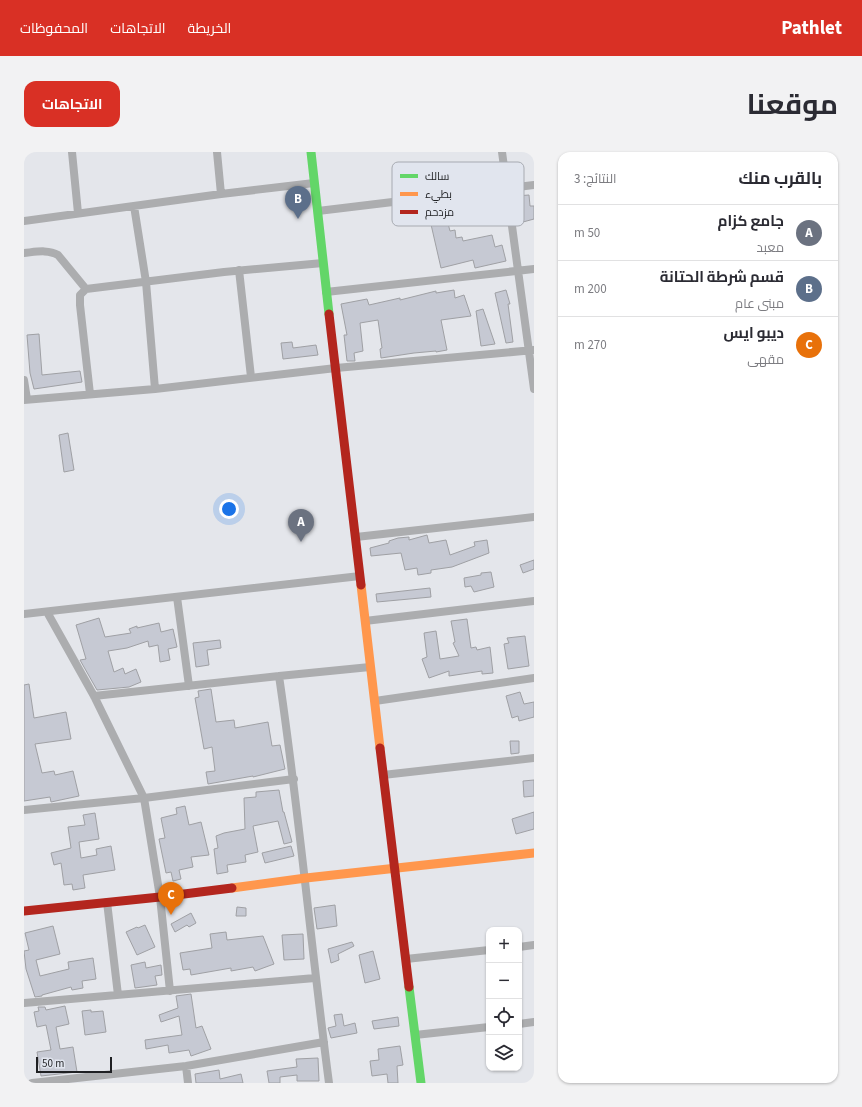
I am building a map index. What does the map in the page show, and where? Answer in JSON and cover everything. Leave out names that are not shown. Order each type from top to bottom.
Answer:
[{"type":"street","points":[[72,152],[78,213]]},
{"type":"street","points":[[217,152],[221,194]]},
{"type":"street","points":[[311,152],[326,292],[366,621],[370,667],[421,1083]]},
{"type":"street","points":[[502,152],[503,162]]},
{"type":"street","points":[[24,221],[314,183]]},
{"type":"street","points":[[524,186],[534,185]]},
{"type":"street","points":[[318,211],[392,202]]},
{"type":"street","points":[[134,206],[146,282],[155,389]]},
{"type":"street","points":[[512,226],[531,351],[534,389]]},
{"type":"street","points":[[24,253],[47,251],[53,252],[58,255],[86,289]]},
{"type":"street","points":[[90,394],[80,305],[80,295],[86,289],[239,270],[323,263]]},
{"type":"street","points":[[326,292],[534,268]]},
{"type":"street","points":[[239,270],[251,377]]},
{"type":"street","points":[[24,380],[25,400],[155,389],[336,368],[531,351]]},
{"type":"street","points":[[356,537],[534,517]]},
{"type":"street","points":[[24,614],[360,576]]},
{"type":"street","points":[[177,597],[189,686]]},
{"type":"street","points":[[366,621],[534,601]]},
{"type":"street","points":[[46,612],[94,696],[144,798],[160,897],[170,991]]},
{"type":"street","points":[[94,696],[370,667]]},
{"type":"street","points":[[279,676],[294,779],[316,978],[330,1083]]},
{"type":"street","points":[[375,701],[534,678]]},
{"type":"street","points":[[383,775],[534,758]]},
{"type":"street","points":[[24,810],[144,798],[294,779]]},
{"type":"street","points":[[24,911],[160,897],[306,878],[534,853]]},
{"type":"street","points":[[107,902],[118,995]]},
{"type":"street","points":[[522,947],[534,945]]},
{"type":"street","points":[[406,959],[486,950]]},
{"type":"street","points":[[24,1002],[316,978]]},
{"type":"street","points":[[522,1024],[534,1022]]},
{"type":"street","points":[[415,1035],[486,1027]]},
{"type":"street","points":[[32,1083],[186,1066],[324,1042]]},
{"type":"street","points":[[186,1066],[188,1083]]},
{"type":"street","points":[[123,1074],[124,1083]]},
{"type":"building","points":[[524,195],[529,195],[530,206],[534,206],[534,219],[524,222]]},
{"type":"building","points":[[431,226],[449,226],[450,231],[455,230],[456,238],[462,237],[463,241],[492,235],[495,247],[502,245],[506,261],[475,268],[473,260],[441,268]]},
{"type":"building","points":[[454,290],[455,298],[464,295],[471,316],[441,320],[447,350],[381,358],[380,349],[382,348],[378,320],[360,323],[363,351],[354,353],[355,361],[347,361],[344,335],[347,335],[341,304],[367,299],[369,305],[400,298],[400,300],[436,291],[436,293]]},
{"type":"building","points":[[506,290],[510,304],[508,304],[513,342],[506,343],[495,293]]},
{"type":"building","points":[[483,309],[495,344],[481,346],[476,311]]},
{"type":"building","points":[[39,334],[42,375],[80,371],[82,382],[34,389],[30,373],[27,335]]},
{"type":"building","points":[[292,342],[293,348],[316,345],[318,355],[283,359],[281,343]]},
{"type":"building","points":[[68,433],[74,470],[64,472],[59,435]]},
{"type":"building","points":[[427,535],[429,543],[446,540],[450,555],[475,546],[474,542],[487,540],[489,553],[452,567],[431,570],[431,573],[418,575],[417,568],[405,570],[401,553],[371,556],[370,548],[389,543],[389,541],[398,538],[409,537],[409,540]]},
{"type":"building","points":[[534,560],[534,569],[523,573],[520,565]]},
{"type":"building","points":[[491,572],[494,587],[474,592],[471,586],[465,587],[464,578]]},
{"type":"building","points":[[430,588],[431,597],[377,602],[376,594]]},
{"type":"building","points":[[99,618],[105,637],[131,633],[129,629],[137,626],[137,628],[159,623],[161,632],[173,629],[177,647],[168,649],[170,660],[160,662],[158,645],[149,647],[148,641],[127,648],[108,651],[114,672],[123,668],[125,674],[136,669],[141,682],[129,687],[97,690],[80,660],[86,659],[76,625]]},
{"type":"building","points":[[467,619],[471,648],[476,647],[477,650],[490,647],[493,673],[482,674],[482,671],[449,676],[449,671],[429,678],[422,659],[427,657],[424,633],[436,631],[440,659],[459,656],[453,643],[455,642],[451,621]]},
{"type":"building","points":[[525,636],[529,666],[508,669],[504,644],[509,643],[507,638]]},
{"type":"building","points":[[220,640],[221,648],[207,650],[209,665],[196,667],[193,643]]},
{"type":"building","points":[[29,684],[34,718],[66,712],[71,739],[35,744],[42,773],[54,771],[55,775],[73,771],[79,796],[51,802],[50,797],[24,801],[24,685]]},
{"type":"building","points":[[211,689],[216,722],[234,720],[235,728],[268,722],[272,746],[280,745],[285,769],[253,777],[208,784],[206,772],[215,771],[212,747],[204,749],[195,698],[199,697],[198,691]]},
{"type":"building","points":[[520,692],[524,704],[534,702],[534,717],[519,721],[518,716],[512,718],[506,696]]},
{"type":"building","points":[[510,741],[519,741],[519,753],[511,754]]},
{"type":"building","points":[[534,780],[534,796],[524,797],[523,781]]},
{"type":"building","points":[[279,790],[283,812],[292,842],[284,844],[278,821],[253,826],[258,852],[245,855],[246,862],[227,865],[228,872],[217,874],[214,849],[218,848],[216,836],[245,829],[244,798],[256,797],[256,792]]},
{"type":"building","points":[[185,806],[189,825],[201,822],[209,855],[191,857],[193,867],[179,870],[181,879],[173,881],[171,872],[166,873],[159,839],[165,838],[161,818],[177,814],[176,808]]},
{"type":"building","points":[[534,812],[534,829],[516,834],[512,819]]},
{"type":"building","points":[[95,813],[99,839],[79,842],[81,858],[97,855],[96,849],[111,846],[115,870],[83,875],[85,888],[73,890],[72,884],[64,885],[61,863],[54,865],[51,853],[71,848],[68,827],[85,825],[83,815]]},
{"type":"building","points":[[291,846],[294,856],[265,863],[262,853]]},
{"type":"building","points":[[335,905],[337,926],[317,929],[314,908]]},
{"type":"building","points":[[237,907],[246,908],[246,916],[236,916]]},
{"type":"building","points":[[191,913],[196,923],[189,927],[187,925],[175,932],[171,924]]},
{"type":"building","points":[[145,925],[155,947],[137,955],[126,932]]},
{"type":"building","points":[[53,926],[60,954],[36,960],[40,976],[69,969],[68,962],[93,958],[96,979],[82,981],[83,988],[72,990],[71,987],[35,997],[26,969],[24,951],[29,950],[25,933]]},
{"type":"building","points":[[226,932],[227,940],[263,936],[274,964],[255,971],[253,967],[231,971],[231,968],[191,975],[190,969],[183,970],[180,953],[212,948],[210,934]]},
{"type":"building","points":[[303,934],[304,959],[284,960],[282,935]]},
{"type":"building","points":[[352,942],[354,946],[338,954],[339,960],[331,963],[328,949]]},
{"type":"building","points":[[373,951],[380,979],[365,983],[359,955]]},
{"type":"building","points":[[145,962],[146,968],[161,965],[162,975],[155,976],[157,985],[135,988],[131,965]]},
{"type":"building","points":[[191,994],[196,1028],[202,1026],[211,1049],[191,1056],[189,1050],[169,1053],[168,1045],[146,1049],[145,1040],[182,1035],[179,1016],[161,1022],[159,1015],[178,1008],[176,996]]},
{"type":"building","points":[[65,1006],[69,1024],[56,1027],[60,1049],[73,1047],[77,1072],[41,1076],[37,1052],[51,1050],[46,1025],[37,1027],[34,1012],[39,1011],[38,1007],[45,1007],[46,1010]]},
{"type":"building","points":[[91,1010],[91,1012],[103,1011],[106,1032],[85,1035],[82,1011]]},
{"type":"building","points":[[342,1014],[344,1026],[355,1023],[357,1033],[331,1038],[328,1028],[336,1026],[334,1015]]},
{"type":"building","points":[[398,1017],[399,1026],[374,1029],[372,1021]]},
{"type":"building","points":[[400,1046],[403,1065],[397,1066],[398,1083],[388,1083],[387,1074],[372,1076],[370,1061],[379,1060],[378,1049]]},
{"type":"building","points":[[318,1058],[319,1081],[297,1081],[297,1075],[280,1077],[280,1083],[269,1083],[267,1071],[297,1067],[296,1059]]},
{"type":"building","points":[[219,1070],[220,1079],[241,1074],[243,1083],[196,1083],[195,1074]]},
{"type":"traffic: fast","points":[[311,152],[329,314]]},
{"type":"traffic: fast","points":[[409,987],[421,1083]]},
{"type":"traffic: slow","points":[[361,585],[380,748]]},
{"type":"traffic: slow","points":[[232,888],[306,878],[534,853]]},
{"type":"traffic: jam","points":[[329,314],[361,585]]},
{"type":"traffic: jam","points":[[380,748],[409,987]]},
{"type":"traffic: jam","points":[[24,911],[232,888]]},
{"type":"place","name":"قسم شرطة الحتانة","points":[[298,219]]},
{"type":"place","name":"جامع كزام","points":[[301,542]]},
{"type":"place","name":"ديبو ايس","points":[[171,915]]}]
